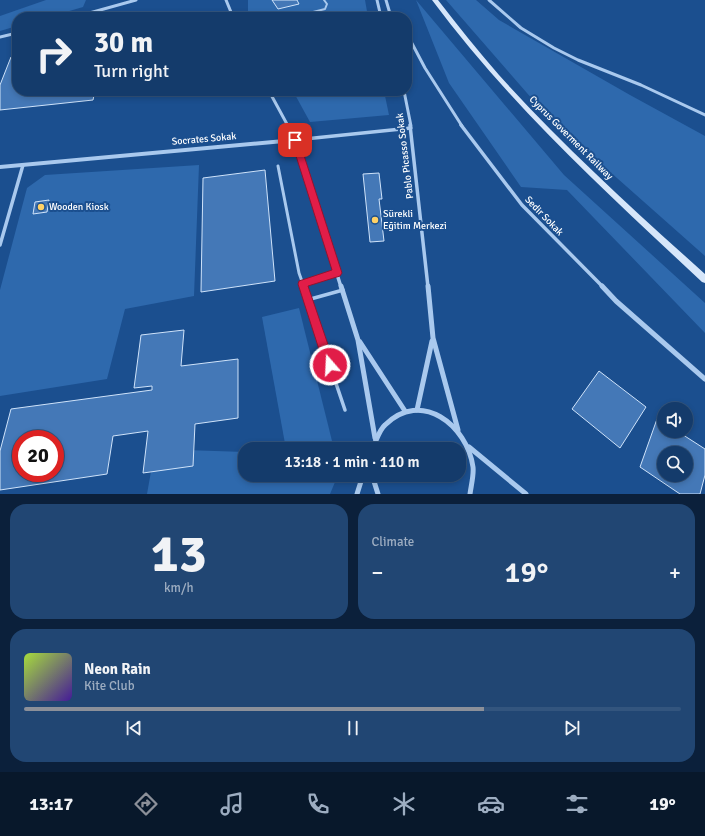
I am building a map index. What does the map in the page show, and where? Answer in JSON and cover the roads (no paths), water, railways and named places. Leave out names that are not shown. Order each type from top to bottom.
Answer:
[{"type":"main road","name":"Cyprus Goverment Railway","points":[[435,0],[453,25],[533,116],[580,164],[705,279]]},
{"type":"street","points":[[95,12],[136,0]]},
{"type":"street","points":[[226,0],[231,12]]},
{"type":"street","points":[[377,0],[380,12]]},
{"type":"street","points":[[386,0],[390,12]]},
{"type":"street","points":[[488,0],[521,28],[554,48],[578,60],[641,85],[704,114]]},
{"type":"street","points":[[0,37],[12,34]]},
{"type":"street","name":"Sedir Sokak","points":[[412,43],[425,68],[461,125],[522,206],[616,302],[705,379]]},
{"type":"street","points":[[272,96],[295,140],[358,340],[375,438]]},
{"type":"street","name":"Pablo Picasso Sokak","points":[[405,96],[410,128],[432,338]]},
{"type":"street","name":"Socrates Sokak","points":[[0,167],[410,128]]},
{"type":"street","points":[[0,244],[23,165]]},
{"type":"street","points":[[417,410],[432,338]]},
{"type":"street","points":[[432,338],[458,430]]},
{"type":"street","points":[[358,340],[406,411]]},
{"type":"street","points":[[374,442],[383,426],[393,417],[406,411],[429,411],[439,415],[450,421],[469,447],[474,464],[473,482],[470,494]]},
{"type":"street","points":[[469,447],[526,494]]},
{"type":"street","points":[[357,494],[361,482]]},
{"type":"street","points":[[374,482],[378,494]]},
{"type":"lane","points":[[313,12],[325,9],[328,6],[324,0]]},
{"type":"lane","points":[[278,166],[302,284],[345,410]]},
{"type":"lane","points":[[302,284],[337,273]]},
{"type":"lane","points":[[307,300],[342,290]]},
{"type":"place","name":"Wooden Kiosk","points":[[41,207]]},
{"type":"place","name":"Sürekli Eğitim Merkezi","points":[[375,220]]}]
